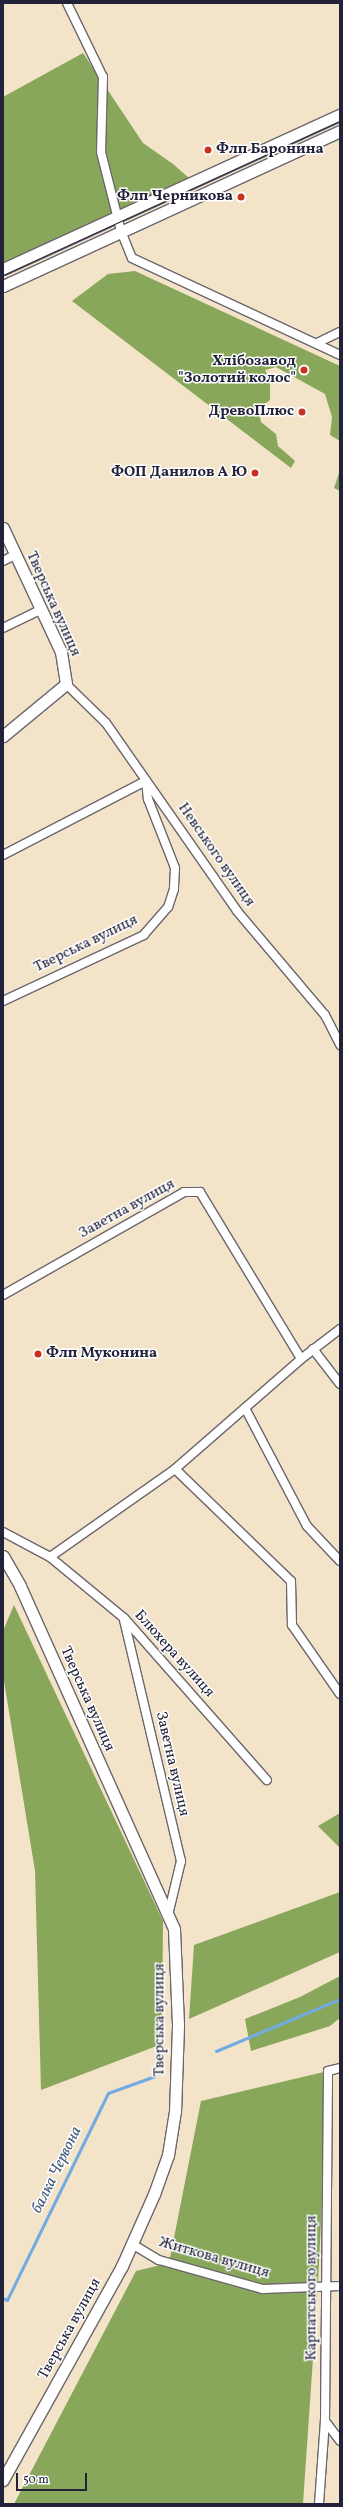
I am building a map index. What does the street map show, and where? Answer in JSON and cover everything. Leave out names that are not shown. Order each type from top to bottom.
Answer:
[{"type":"main road","points":[[3,269],[340,115]]},
{"type":"main road","points":[[3,286],[340,131]]},
{"type":"main road","name":"Тверська вулиця","points":[[3,528],[40,610],[61,652],[66,684]]},
{"type":"main road","points":[[3,736],[66,684]]},
{"type":"main road","name":"Тверська вулиця","points":[[3,1556],[20,1586],[174,1929],[178,2026],[175,2111],[168,2155],[122,2266],[3,2480]]},
{"type":"street","points":[[67,3],[103,77],[101,152],[121,231],[132,258],[340,355]]},
{"type":"street","points":[[317,343],[340,332]]},
{"type":"street","points":[[3,560],[16,555]]},
{"type":"street","points":[[3,628],[40,610]]},
{"type":"street","name":"Невського вулиця","points":[[66,684],[106,723],[237,911],[325,1015],[340,1045]]},
{"type":"street","points":[[3,855],[146,781]]},
{"type":"street","name":"Тверська вулиця","points":[[3,1001],[144,935],[168,907],[174,889],[174,868],[148,799],[146,781]]},
{"type":"street","name":"Заветна вулиця","points":[[3,1295],[184,1192],[200,1192],[301,1359]]},
{"type":"street","points":[[3,1532],[50,1557],[175,1469],[301,1359],[340,1329]]},
{"type":"street","points":[[314,1349],[340,1384]]},
{"type":"street","points":[[245,1408],[306,1526],[340,1561]]},
{"type":"street","points":[[175,1469],[290,1582],[292,1625],[340,1694]]},
{"type":"street","name":"Блюхера вулиця","points":[[50,1557],[124,1618],[267,1780]]},
{"type":"street","name":"Заветна вулиця","points":[[124,1618],[181,1861],[168,1915]]},
{"type":"street","name":"Карпатського вулиця","points":[[319,2504],[325,2422],[328,2071],[340,2068]]},
{"type":"street","name":"Житкова вулиця","points":[[132,2244],[159,2260],[263,2289],[340,2286]]},
{"type":"street","points":[[325,2422],[340,2441]]},
{"type":"green space","points":[[83,53],[143,143],[173,164],[189,178],[3,263],[3,97]]},
{"type":"green space","points":[[135,271],[340,366],[340,441],[330,435],[332,417],[325,394],[276,367],[265,370],[270,380],[270,400],[258,409],[261,422],[276,434],[278,446],[295,461],[291,468],[72,301],[108,274]]},
{"type":"green space","points":[[340,470],[340,491],[334,488]]},
{"type":"green space","points":[[14,1605],[163,1921],[162,2044],[41,2090],[35,1871],[3,1675],[3,1631]]},
{"type":"green space","points":[[340,1813],[340,1848],[318,1826]]},
{"type":"green space","points":[[340,1892],[340,1952],[189,2019],[194,1945]]},
{"type":"green space","points":[[340,1976],[340,2018],[330,2026],[251,2051],[245,2019],[300,1997]]},
{"type":"green space","points":[[328,2071],[318,2285],[303,2504],[14,2504],[136,2271],[169,2263],[201,2101]]},
{"type":"waterway","name":"балка Червона","points":[[216,2051],[340,1999]]},
{"type":"waterway","name":"балка Червона","points":[[3,2298],[7,2300],[108,2093],[155,2076]]},
{"type":"tram line","points":[[3,275],[340,121]]},
{"type":"place","name":"Флп Баронина","points":[[208,150]]},
{"type":"place","name":"Флп Черникова","points":[[241,197]]},
{"type":"place","name":"Хлібозавод \"Золотий колос\"","points":[[304,370]]},
{"type":"place","name":"ДревоПлюс","points":[[302,412]]},
{"type":"place","name":"ФОП Данилов А Ю","points":[[255,473]]},
{"type":"place","name":"Флп Муконина","points":[[38,1354]]}]
